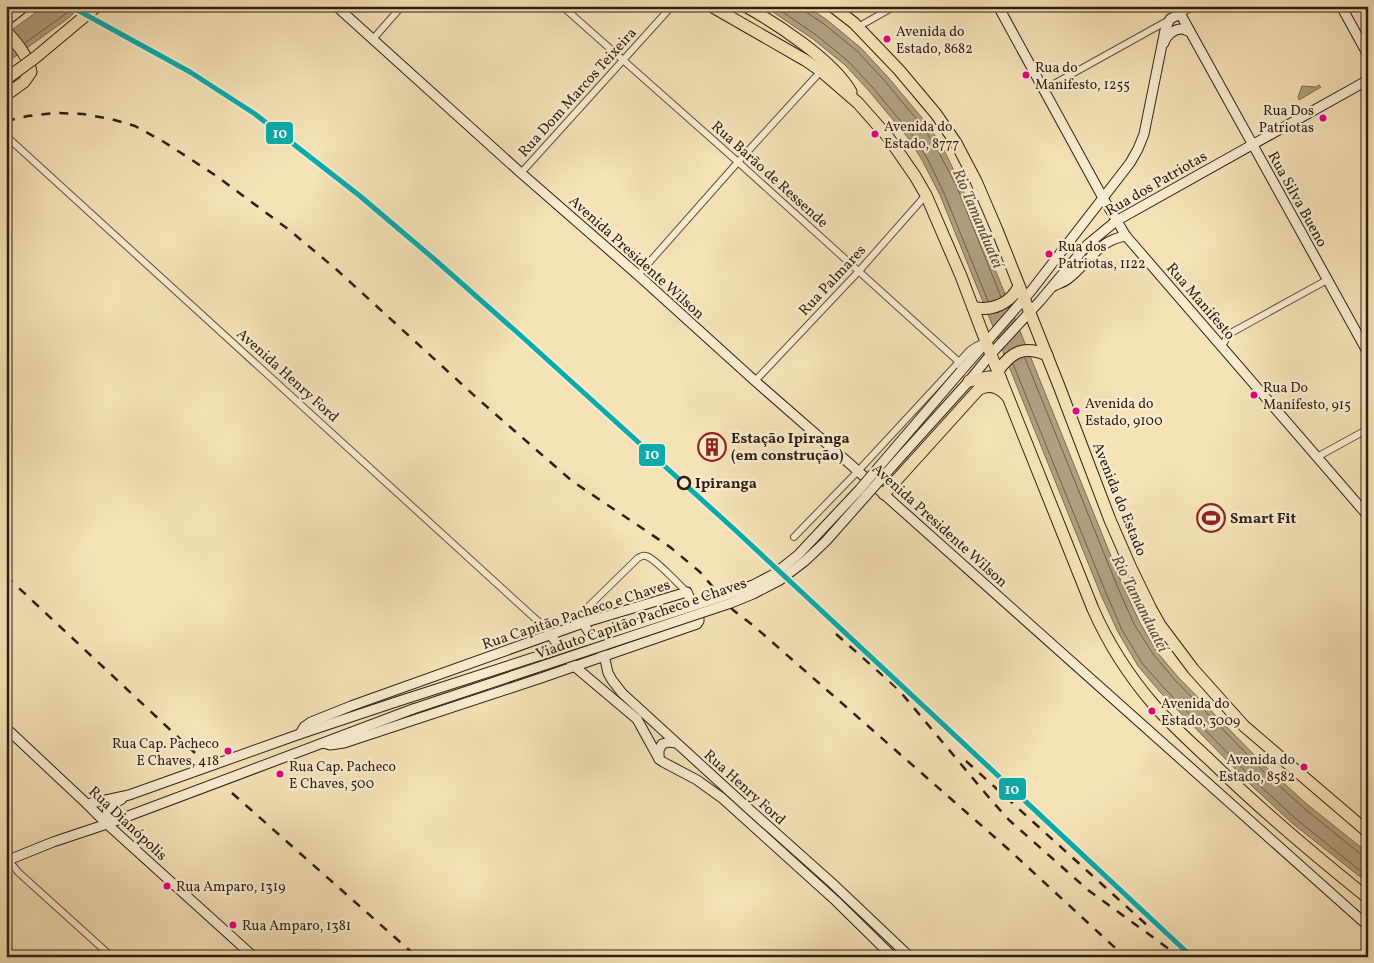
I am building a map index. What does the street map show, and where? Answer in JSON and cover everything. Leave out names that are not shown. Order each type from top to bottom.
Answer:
[{"type":"highway","points":[[6,20],[24,6]]},
{"type":"highway","points":[[6,79],[36,57],[97,6]]},
{"type":"highway","points":[[711,6],[822,71],[858,103],[888,137],[926,195],[961,276],[1100,624],[1130,674],[1163,714],[1242,792],[1368,898]]},
{"type":"highway","points":[[745,6],[782,28],[831,67],[849,88],[858,103]]},
{"type":"highway","name":"Avenida do Estado","points":[[833,7],[858,27],[899,70],[936,114],[956,143],[976,181],[1047,354],[1110,520],[1150,609],[1193,669],[1244,726],[1368,832]]},
{"type":"highway","points":[[6,32],[16,42],[28,62],[31,72],[24,82],[6,95]]},
{"type":"highway","points":[[973,307],[986,309],[999,305],[1011,298],[1019,286]]},
{"type":"highway","points":[[999,374],[1008,358],[1021,351],[1035,350],[1047,354]]},
{"type":"highway","points":[[965,376],[999,374]]},
{"type":"highway","points":[[884,494],[978,390],[985,386],[992,386],[1001,390],[1008,397]]},
{"type":"main road","name":"Avenida Presidente Wilson","points":[[336,6],[521,173],[638,275],[1368,926]]},
{"type":"main road","name":"Rua Manifesto","points":[[998,6],[1103,198],[1126,236],[1368,516]]},
{"type":"main road","points":[[1341,6],[1368,55]]},
{"type":"main road","points":[[1170,19],[1178,10]]},
{"type":"main road","name":"Rua Silva Bueno","points":[[1178,10],[1368,353]]},
{"type":"main road","name":"Rua dos Patriotas","points":[[986,342],[1024,299],[1103,198],[1130,163],[1142,142],[1165,30],[1170,19]]},
{"type":"main road","points":[[1162,45],[1169,34],[1177,30],[1182,29],[1190,32]]},
{"type":"main road","name":"Rua dos Patriotas","points":[[991,354],[1051,288],[1086,245],[1116,221],[1368,80]]},
{"type":"main road","points":[[1051,288],[1068,279],[1104,245],[1116,238],[1126,236]]},
{"type":"main road","name":"Viaduto Capitão Pacheco e Chaves","points":[[413,709],[732,603],[780,580],[805,561],[826,541],[965,376],[986,342]]},
{"type":"main road","name":"Viaduto Capitão Pacheco e Chaves","points":[[396,702],[724,596],[753,585],[774,574],[798,555],[965,376],[991,354]]},
{"type":"main road","name":"Rua Capitão Pacheco e Chaves","points":[[300,734],[306,725],[328,714],[550,634],[687,592],[699,618],[699,622],[344,743],[330,745],[323,743]]},
{"type":"main road","name":"Rua Henry Ford","points":[[583,623],[604,655],[608,673],[615,686],[832,883],[910,957]]},
{"type":"main road","points":[[550,634],[574,666],[634,716],[659,759],[697,780],[722,798],[836,901],[893,957]]},
{"type":"main road","points":[[350,706],[396,702]]},
{"type":"main road","name":"Rua Capitão Pacheco e Chaves","points":[[88,804],[129,795],[396,702]]},
{"type":"main road","name":"Rua Capitão Pacheco e Chaves","points":[[7,859],[413,709]]},
{"type":"main road","points":[[313,747],[329,735],[332,729],[332,723],[328,714]]},
{"type":"main road","name":"Rua Dianópolis","points":[[6,728],[88,804],[106,824],[254,957]]},
{"type":"main road","points":[[659,759],[659,750],[662,744],[676,743]]},
{"type":"main road","points":[[199,770],[197,780],[201,788]]},
{"type":"main road","points":[[106,824],[108,808],[129,795]]},
{"type":"street","points":[[373,39],[402,6]]},
{"type":"street","name":"Rua Barão de Ressende","points":[[562,6],[959,362]]},
{"type":"street","name":"Rua Dom Marcos Teixeira","points":[[521,173],[672,6]]},
{"type":"street","points":[[858,27],[895,6]]},
{"type":"street","points":[[1178,10],[1194,6]]},
{"type":"street","points":[[1043,90],[1170,19]]},
{"type":"street","points":[[638,275],[822,71]]},
{"type":"street","name":"Avenida Henry Ford","points":[[6,136],[550,634]]},
{"type":"street","name":"Rua Palmares","points":[[755,381],[859,271],[926,195]]},
{"type":"street","points":[[1222,346],[1229,334],[1328,280]]},
{"type":"street","name":"Rua dos Patriotas","points":[[794,537],[970,350],[986,342]]},
{"type":"street","points":[[1317,457],[1368,429]]},
{"type":"street","points":[[583,623],[584,614],[588,606],[638,558],[643,556],[656,562],[687,592]]},
{"type":"street","points":[[7,859],[18,872],[112,957]]},
{"type":"water","points":[[45,6],[82,6],[6,63],[6,34]]},
{"type":"water","name":"Rio Tamanduateí","points":[[764,6],[807,6],[827,20],[861,48],[928,125],[943,148],[961,185],[1123,586],[1139,621],[1157,652],[1178,677],[1268,769],[1308,805],[1368,853],[1368,883],[1292,823],[1252,786],[1161,693],[1138,666],[1118,632],[1101,595],[940,195],[922,160],[909,139],[845,65],[813,39]]},
{"type":"water","points":[[1319,85],[1321,87],[1299,100],[1298,97],[1302,86],[1316,87]]},
{"type":"railway","points":[[6,121],[56,113],[83,114],[135,126],[164,142],[215,175],[288,229],[337,270],[478,399],[572,481],[670,547],[700,572],[733,610],[755,627],[1007,848],[1125,957]]},
{"type":"railway","points":[[6,576],[195,753]]},
{"type":"railway","points":[[836,634],[898,689],[1009,820],[1088,890],[1180,957]]},
{"type":"railway","points":[[966,761],[1149,927]]},
{"type":"railway","points":[[232,793],[417,957]]},
{"type":"transit line","name":"10","points":[[70,6],[190,72],[255,114],[360,196],[519,334],[734,529],[1192,957]]},
{"type":"place","name":"Avenida do Estado, 8682","points":[[887,39]]},
{"type":"place","name":"Rua do Manifesto, 1255","points":[[1026,75]]},
{"type":"place","name":"Rua Dos Patriotas","points":[[1323,118]]},
{"type":"place","name":"Avenida do Estado, 8777","points":[[875,134]]},
{"type":"place","name":"Rua dos Patriotas, 1122","points":[[1049,254]]},
{"type":"place","name":"Rua Do Manifesto, 915","points":[[1254,395]]},
{"type":"place","name":"Avenida do Estado, 9100","points":[[1076,411]]},
{"type":"place","name":"Estação Ipiranga (em construção)","points":[[712,447]]},
{"type":"place","name":"Ipiranga","points":[[684,483]]},
{"type":"place","name":"Smart Fit","points":[[1211,518]]},
{"type":"place","name":"Avenida do Estado, 3009","points":[[1152,711]]},
{"type":"place","name":"Rua Cap. Pacheco E Chaves, 418","points":[[228,751]]},
{"type":"place","name":"Avenida do Estado, 8582","points":[[1304,767]]},
{"type":"place","name":"Rua Cap. Pacheco E Chaves, 500","points":[[280,774]]},
{"type":"place","name":"Rua Amparo, 1319","points":[[167,886]]},
{"type":"place","name":"Rua Amparo, 1381","points":[[233,925]]}]
